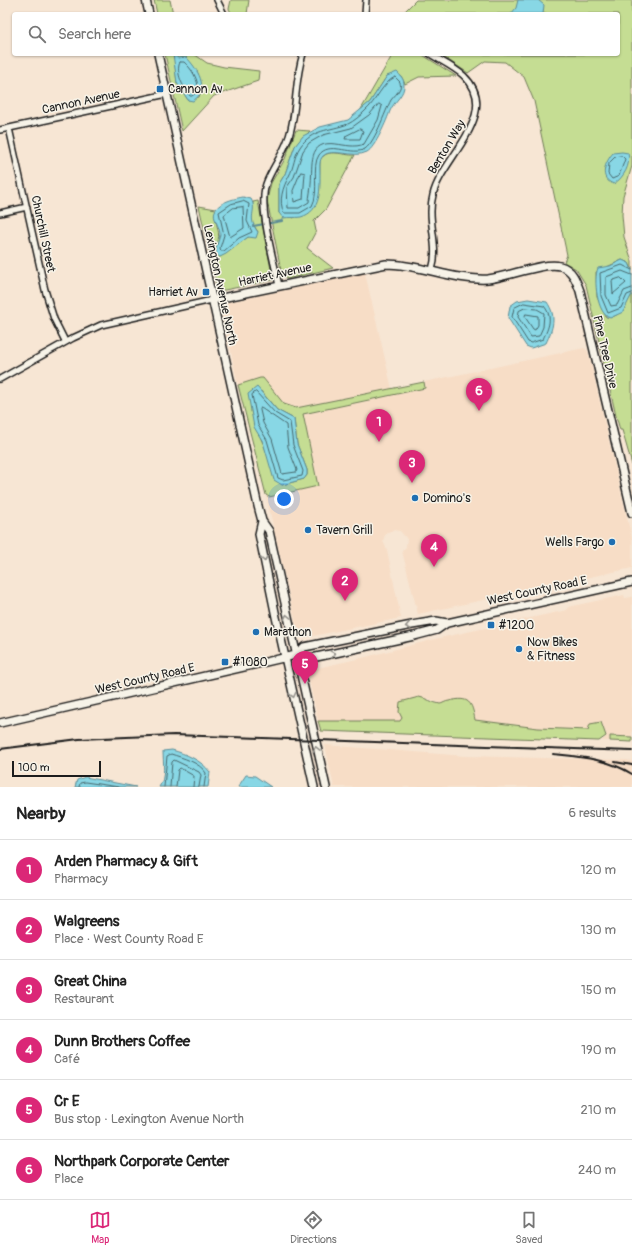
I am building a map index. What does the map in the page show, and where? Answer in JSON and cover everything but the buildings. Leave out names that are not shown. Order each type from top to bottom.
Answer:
[{"type":"street","points":[[146,0],[149,12]]},
{"type":"street","points":[[217,0],[223,12]]},
{"type":"street","points":[[365,12],[366,0]]},
{"type":"street","name":"Lexington Avenue North","points":[[158,56],[262,521],[269,531],[326,787]]},
{"type":"street","points":[[279,286],[264,211],[264,190],[288,141],[294,115],[299,66],[302,56]]},
{"type":"street","name":"Benton Way","points":[[432,270],[436,249],[431,217],[432,196],[443,171],[470,130],[474,119],[476,104],[473,89],[465,76],[433,56]]},
{"type":"street","name":"Cannon Avenue","points":[[0,130],[167,94]]},
{"type":"street","name":"Churchill Street","points":[[10,128],[49,304],[66,341]]},
{"type":"street","points":[[0,213],[27,207]]},
{"type":"street","name":"Harriet Avenue","points":[[0,379],[87,330],[116,320],[386,264],[410,266],[474,279],[502,277],[552,265],[567,269]]},
{"type":"street","name":"Pine Tree Drive","points":[[567,269],[575,276],[580,291],[632,513]]},
{"type":"street","name":"Lexington Avenue North","points":[[262,521],[259,534],[284,657],[314,787]]},
{"type":"street","name":"West County Road E","points":[[0,723],[284,657],[296,655],[307,659],[414,636],[437,630],[447,623],[632,582]]},
{"type":"street","name":"West County Road E","points":[[296,655],[304,647],[412,625],[436,621],[447,623]]},
{"type":"shaded area","points":[[365,273],[392,389],[296,408],[284,404],[263,378],[238,385],[222,310],[224,303]]},
{"type":"shaded area","points":[[584,348],[588,351],[632,539],[632,568],[418,614],[402,551],[406,547],[407,539],[400,531],[393,530],[385,535],[383,541],[387,550],[401,618],[303,638],[298,631],[295,620],[266,495],[267,497],[318,486],[303,414],[425,388],[424,382]]},
{"type":"shaded area","points":[[624,595],[625,598],[632,597],[632,737],[611,736],[610,741],[602,741],[606,736],[586,730],[538,728],[475,720],[474,710],[441,704],[427,698],[402,718],[400,722],[318,721],[308,676],[313,669],[435,639],[567,610],[568,607]]},
{"type":"shaded area","points":[[325,745],[465,756],[627,760],[632,761],[632,787],[334,787]]},
{"type":"green space","points":[[154,0],[170,0],[173,12],[157,12]]},
{"type":"green space","points":[[231,0],[249,0],[247,12],[231,12],[229,9]]},
{"type":"green space","points":[[416,0],[632,0],[632,166],[623,196],[622,215],[624,237],[632,261],[632,270],[629,263],[622,260],[596,272],[597,297],[606,317],[615,316],[622,310],[632,294],[632,465],[622,430],[620,430],[616,416],[586,285],[576,269],[564,262],[567,255],[534,101],[524,77],[505,62],[485,61],[468,73],[442,56],[620,56],[620,12],[404,12]]},
{"type":"green space","points":[[165,56],[197,56],[207,63],[224,67],[259,71],[258,81],[214,96],[182,131]],"holes":[[[175,65],[197,71],[202,87],[199,97],[188,100],[177,83]]]},
{"type":"green space","points":[[392,56],[424,56],[456,76],[419,77],[405,84],[401,76],[387,76],[370,102],[360,111]]},
{"type":"green space","points":[[296,130],[310,131],[295,146],[285,174],[279,184],[279,213],[294,218],[319,193],[320,160],[323,156],[331,153],[355,155],[326,209],[314,221],[316,231],[307,248],[333,268],[287,279],[282,275],[267,200],[271,183],[285,159]]},
{"type":"green space","points":[[258,201],[273,280],[220,291],[218,290],[216,283],[199,206],[216,209],[215,217],[219,237],[218,241],[231,250],[241,241],[258,232],[251,221],[253,202]]},
{"type":"green space","points":[[263,378],[284,404],[296,408],[424,382],[425,388],[303,414],[318,486],[269,497],[266,495],[238,385]],"holes":[[[261,391],[277,410],[294,419],[297,444],[307,470],[307,475],[304,479],[282,485],[261,439],[251,411]]]},
{"type":"green space","points":[[419,697],[440,704],[448,701],[461,699],[465,700],[471,705],[475,720],[538,728],[588,730],[590,724],[601,722],[606,736],[599,741],[321,731],[318,721],[400,721],[402,718],[399,712],[400,702]]},
{"type":"green space","points":[[610,736],[632,737],[632,742],[610,741]]},
{"type":"water","points":[[518,0],[538,0],[544,5],[543,12],[513,12],[516,8]]},
{"type":"water","points":[[173,56],[178,58],[186,57],[198,73],[202,85],[201,91],[193,101],[188,100],[177,83]]},
{"type":"water","points":[[397,72],[402,77],[404,88],[401,95],[392,107],[374,145],[367,152],[362,154],[331,153],[323,156],[320,163],[320,191],[313,210],[301,217],[283,218],[279,213],[279,184],[285,174],[295,146],[303,136],[320,127],[348,120],[370,102],[387,76]]},
{"type":"water","points":[[613,153],[628,153],[628,166],[621,178],[614,184],[609,182],[606,178],[604,170]]},
{"type":"water","points":[[243,197],[251,199],[253,203],[252,218],[258,232],[256,238],[248,237],[220,257],[216,252],[220,234],[214,214],[223,203]]},
{"type":"water","points":[[622,260],[629,263],[632,270],[632,294],[623,312],[610,318],[602,310],[597,296],[596,280],[598,268],[610,266]]},
{"type":"water","points":[[528,299],[547,302],[553,318],[551,332],[546,343],[531,348],[526,346],[508,318],[510,306],[517,301]]},
{"type":"water","points":[[257,387],[277,410],[294,419],[297,444],[307,470],[307,475],[304,479],[282,485],[274,480],[263,442],[254,427],[248,394]]},
{"type":"water","points":[[172,750],[193,758],[210,772],[208,787],[159,787],[163,779],[163,751]]},
{"type":"water","points":[[246,775],[255,776],[271,787],[238,787]]},
{"type":"water","points":[[85,777],[136,787],[75,787],[77,780]]},
{"type":"waterway","points":[[253,226],[282,221],[283,218]]},
{"type":"railway","points":[[0,749],[79,739],[174,735],[632,751]]},
{"type":"railway","points":[[553,754],[604,762],[632,774]]},
{"type":"railway","points":[[615,762],[632,765]]},
{"type":"place","name":"Cannon Av","points":[[160,89]]},
{"type":"place","name":"Harriet Av","points":[[206,292]]},
{"type":"place","name":"Northpark Corporate Center","points":[[479,411]]},
{"type":"place","name":"Arden Pharmacy & Gift","points":[[379,442]]},
{"type":"place","name":"Great China","points":[[412,483]]},
{"type":"place","name":"Domino's","points":[[415,498]]},
{"type":"place","name":"Tavern Grill","points":[[308,530]]},
{"type":"place","name":"Wells Fargo","points":[[612,542]]},
{"type":"place","name":"Dunn Brothers Coffee","points":[[434,567]]},
{"type":"place","name":"Walgreens","points":[[345,601]]},
{"type":"place","name":"#1200","points":[[491,625]]},
{"type":"place","name":"Marathon","points":[[256,632]]},
{"type":"place","name":"Now Bikes & Fitness","points":[[519,649]]},
{"type":"place","name":"#1080","points":[[225,662]]},
{"type":"place","name":"Cr E","points":[[305,684]]}]
